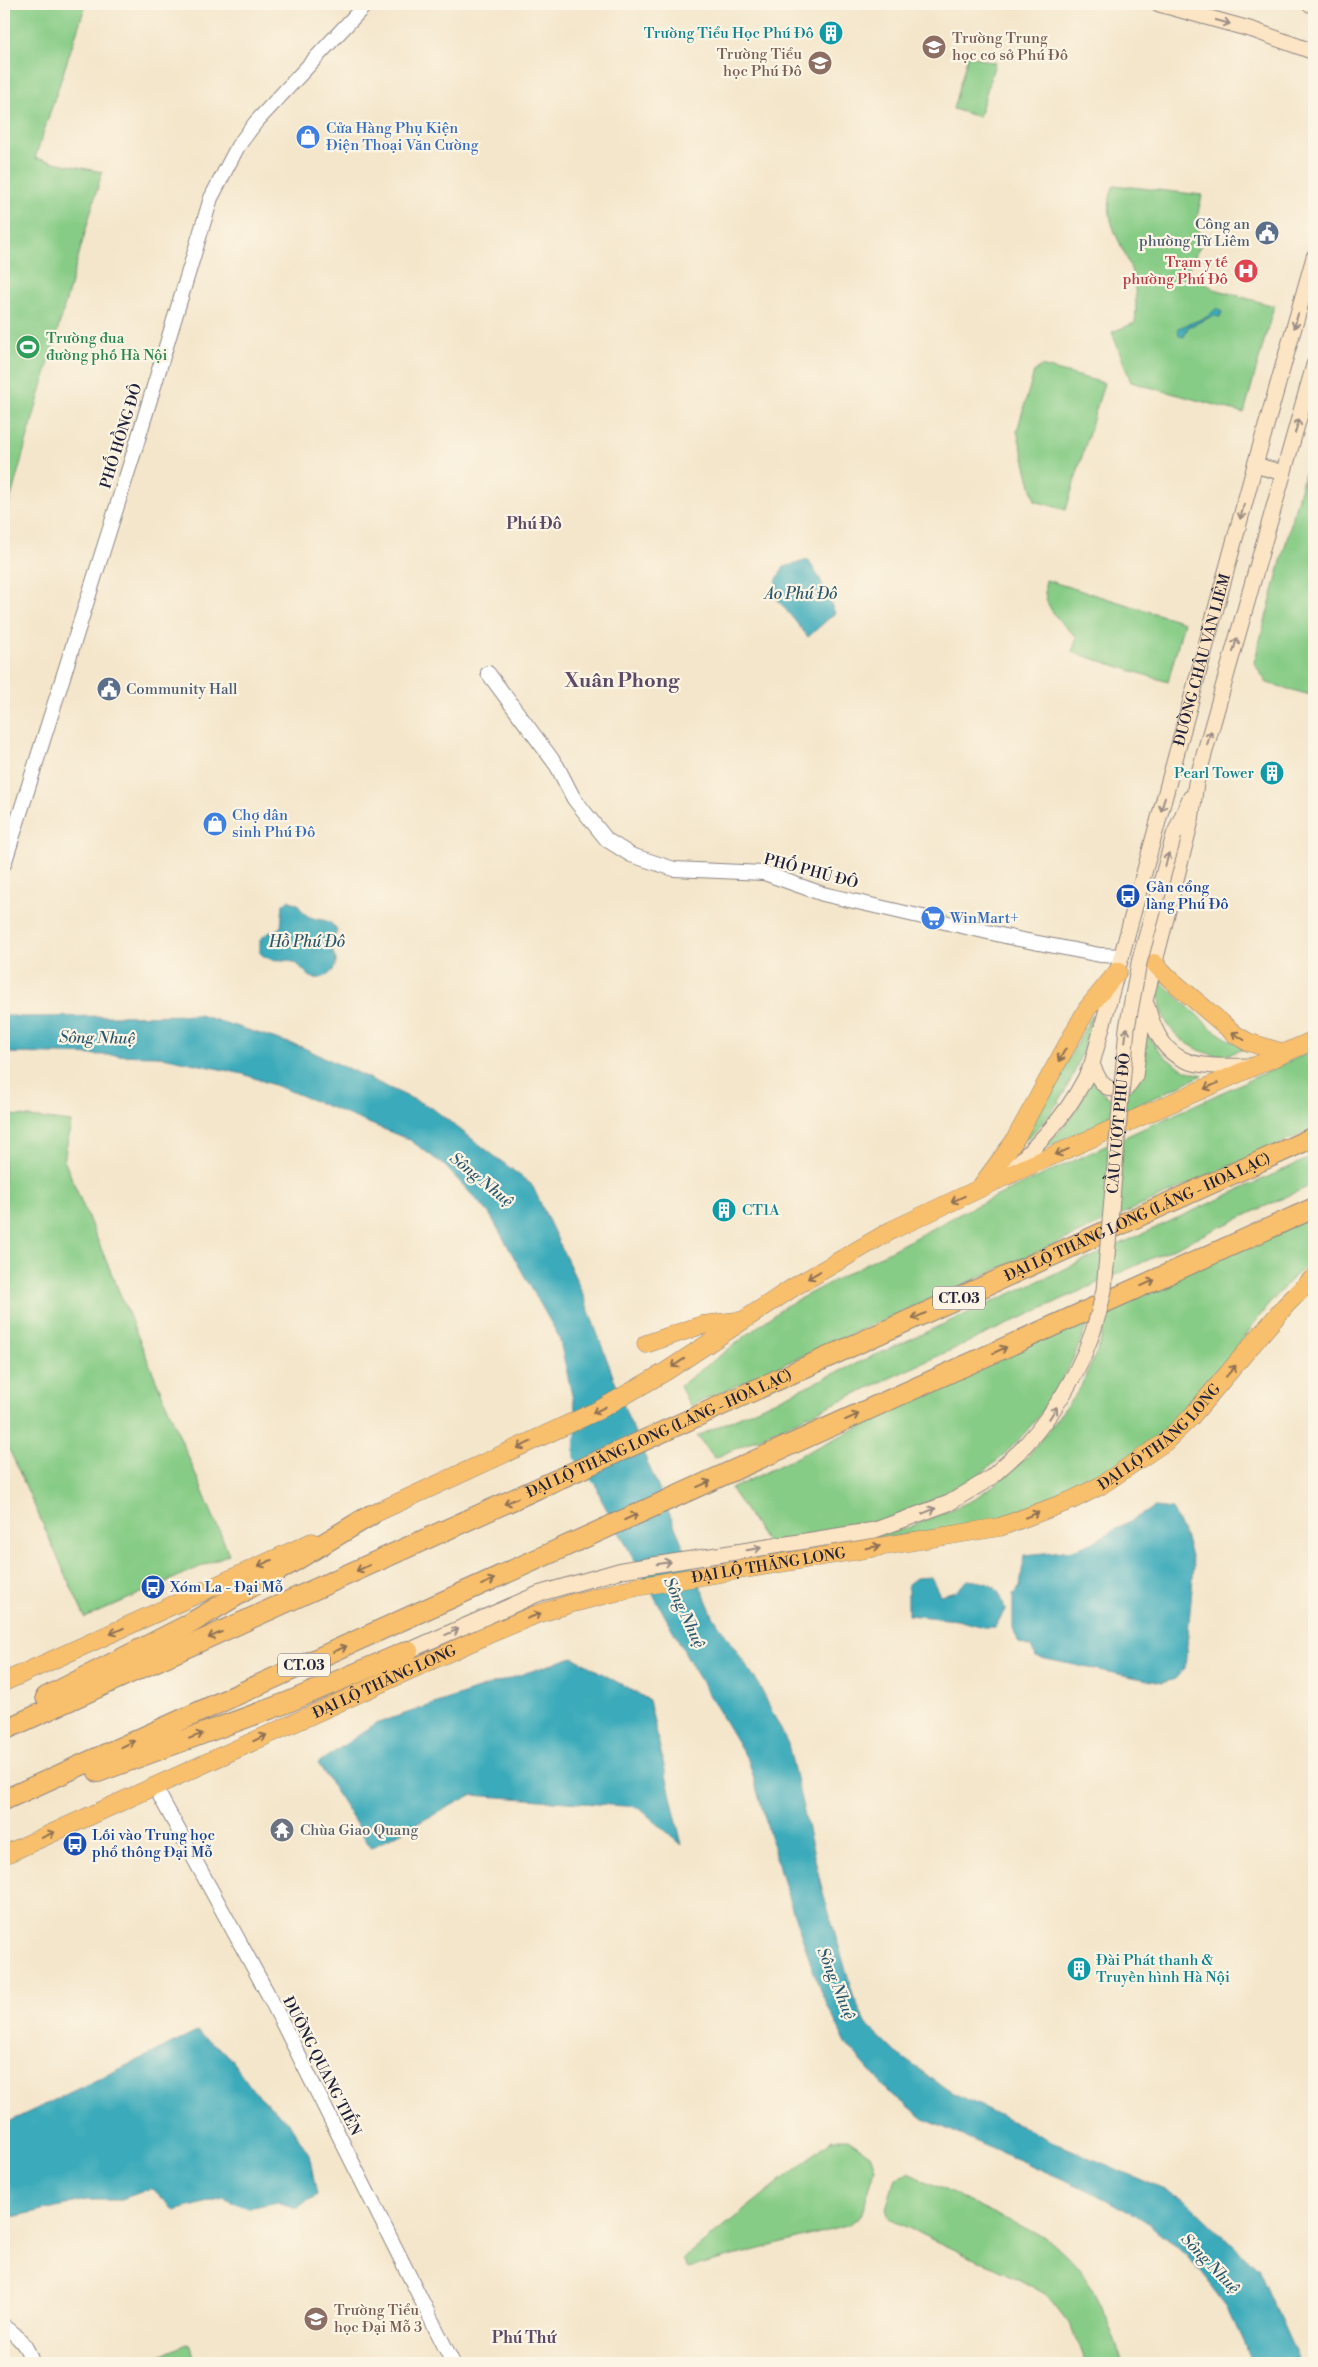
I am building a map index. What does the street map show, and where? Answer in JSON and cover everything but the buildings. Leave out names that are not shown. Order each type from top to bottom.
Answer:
[{"type":"highway","name":"ĐẠI LỘ THĂNG LONG (LÁNG - HOÀ LẠC)","points":[[4,1730],[1314,1137]]},
{"type":"highway","name":"CT.03","points":[[4,1800],[1314,1208]]},
{"type":"highway","points":[[4,1719],[186,1626],[371,1515]]},
{"type":"highway","points":[[4,1812],[115,1765],[286,1704],[408,1651]]},
{"type":"main road","points":[[1159,4],[1253,30],[1314,52]]},
{"type":"main road","points":[[1309,4],[1314,5]]},
{"type":"main road","name":"ĐƯỜNG CHÂU VĂN LIÊM","points":[[1002,1178],[1048,1134],[1065,1114],[1081,1090],[1092,1064],[1255,465],[1314,257]]},
{"type":"main road","name":"ĐƯỜNG CHÂU VĂN LIÊM","points":[[1092,1064],[1100,1083],[1108,1089],[1116,1091],[1126,1090],[1135,1076],[1145,1001],[1192,821],[1196,783],[1314,365]]},
{"type":"main road","points":[[1255,465],[1283,473]]},
{"type":"main road","name":"CẦU VƯỢT PHÚ ĐÔ","points":[[706,1556],[875,1530],[930,1511],[989,1479],[1021,1450],[1048,1420],[1069,1388],[1084,1357],[1098,1317],[1106,1263],[1127,1028],[1139,963],[1174,835],[1196,783]]},
{"type":"main road","points":[[979,1189],[1013,1143],[1087,1009],[1120,963]]},
{"type":"main road","points":[[1154,963],[1236,1035],[1248,1042],[1284,1053]]},
{"type":"main road","points":[[1145,1001],[1150,1020],[1159,1038],[1171,1052],[1180,1058],[1196,1066],[1205,1067],[1255,1066]]},
{"type":"main road","points":[[4,1682],[568,1425],[629,1394],[741,1321],[852,1252],[892,1230],[1002,1178],[1314,1040]]},
{"type":"main road","name":"ĐẠI LỘ THĂNG LONG","points":[[4,1855],[535,1615],[574,1602],[636,1587],[718,1572],[1000,1527],[1072,1500],[1114,1477],[1165,1442],[1190,1418],[1286,1305],[1314,1277]]},
{"type":"main road","points":[[646,1344],[702,1325],[741,1321]]},
{"type":"main road","name":"ĐẠI LỘ THĂNG LONG","points":[[408,1651],[538,1594],[622,1570],[706,1556]]},
{"type":"main road","points":[[297,1721],[408,1651]]},
{"type":"street","name":"PHỐ HỒNG ĐÔ","points":[[4,864],[135,449],[211,198],[238,146],[256,122],[366,4]]},
{"type":"street","name":"PHỐ PHÚ ĐÔ","points":[[488,673],[557,766],[574,799],[607,840],[631,855],[674,869],[764,873],[823,894],[1018,939],[1100,955],[1120,963]]},
{"type":"street","name":"ĐƯỜNG QUANG TIẾN","points":[[155,1786],[269,1996],[453,2363]]},
{"type":"street","points":[[4,2326],[22,2340],[30,2354],[32,2363]]},
{"type":"green space","name":"Trường đua đường phố Hà Nội","points":[[4,4],[86,4],[35,158],[102,172],[4,522]]},
{"type":"green space","points":[[968,55],[995,63],[979,117],[953,109]]},
{"type":"green space","points":[[1114,185],[1202,195],[1197,224],[1200,234],[1204,239],[1188,270],[1214,289],[1274,306],[1244,413],[1131,382],[1112,332],[1135,323],[1136,309],[1133,275],[1114,228],[1109,208]]},
{"type":"green space","points":[[1041,366],[1104,383],[1066,510],[1035,501],[1017,431],[1034,372]]},
{"type":"green space","points":[[1314,437],[1314,696],[1267,683],[1254,663]]},
{"type":"green space","points":[[1046,580],[1184,622],[1168,682],[1072,652],[1077,637],[1058,619],[1048,605],[1045,589]]},
{"type":"green space","points":[[1160,981],[1212,1029],[1244,1049],[1227,1055],[1216,1055],[1199,1050],[1183,1040],[1165,1019],[1160,1001]]},
{"type":"green space","points":[[1093,1014],[1076,1069],[1060,1100],[1037,1129],[1022,1143]]},
{"type":"green space","points":[[1147,1033],[1158,1049],[1170,1061],[1185,1070],[1203,1075],[1047,1147],[1046,1144],[1054,1138],[1073,1115],[1092,1079],[1103,1094],[1116,1101]]},
{"type":"green space","points":[[1314,1050],[1314,1129],[690,1406],[680,1386],[784,1307],[971,1208]]},
{"type":"green space","points":[[4,1114],[71,1122],[64,1160],[229,1554],[85,1618],[4,1438]]},
{"type":"green space","points":[[1314,1156],[1314,1184],[715,1458],[697,1436]]},
{"type":"green space","points":[[1314,1214],[1314,1260],[1292,1278],[1265,1309],[1204,1392],[1170,1428],[1130,1459],[1069,1494],[987,1522],[770,1556],[905,1529],[971,1501],[997,1483],[1028,1456],[1079,1390],[1098,1349],[1110,1305]]},
{"type":"green space","points":[[1090,1315],[1060,1384],[1031,1425],[997,1461],[970,1482],[956,1490],[882,1522],[768,1544],[731,1489]]},
{"type":"green space","points":[[833,2139],[848,2139],[870,2154],[875,2169],[861,2216],[850,2225],[688,2268],[683,2259]]},
{"type":"green space","points":[[909,2173],[1046,2238],[1062,2251],[1075,2264],[1095,2294],[1123,2363],[1085,2363],[1071,2326],[1047,2295],[1020,2280],[889,2219],[886,2208],[896,2178]]},
{"type":"green space","points":[[187,2344],[191,2346],[195,2363],[145,2363]]},
{"type":"water","points":[[1217,308],[1222,312],[1220,317],[1213,316],[1188,327],[1184,337],[1179,336],[1178,328],[1207,317]]},
{"type":"water","name":"Ao Phú Đô","points":[[808,560],[820,579],[835,613],[808,637],[773,594],[777,579],[784,567]]},
{"type":"water","name":"Hồ Phú Đô","points":[[288,900],[298,904],[307,916],[328,922],[337,931],[332,948],[336,965],[324,977],[311,977],[295,963],[268,958],[260,953],[260,940],[262,937],[281,927],[283,904]]},
{"type":"water","points":[[4,1014],[19,1017],[200,1015],[302,1047],[432,1108],[532,1185],[582,1292],[628,1417],[714,1618],[757,1681],[788,1744],[822,1889],[854,1998],[868,2026],[896,2053],[948,2090],[1058,2144],[1184,2198],[1258,2269],[1300,2363],[1253,2363],[1227,2307],[1186,2254],[1144,2220],[1088,2190],[924,2119],[889,2092],[846,2044],[820,1990],[784,1885],[749,1762],[694,1669],[601,1499],[582,1440],[559,1337],[489,1213],[445,1166],[410,1140],[243,1074],[158,1056],[4,1053]]},
{"type":"water","points":[[1155,1507],[1172,1509],[1186,1539],[1194,1566],[1185,1668],[1175,1679],[1162,1683],[1036,1657],[1031,1647],[1019,1643],[1013,1628],[1013,1594],[1020,1587],[1024,1555],[1074,1550],[1091,1543]]},
{"type":"water","points":[[931,1577],[940,1595],[956,1591],[968,1580],[989,1584],[997,1590],[1005,1610],[995,1627],[983,1627],[957,1620],[908,1615],[908,1584],[916,1578]]},
{"type":"water","points":[[573,1657],[649,1700],[682,1845],[638,1807],[471,1795],[371,1848],[318,1763],[375,1724]]},
{"type":"water","points":[[197,2032],[226,2053],[253,2090],[289,2123],[309,2154],[317,2195],[297,2208],[278,2202],[248,2208],[223,2198],[175,2211],[152,2188],[119,2200],[87,2200],[4,2219],[4,2124]]},
{"type":"waterway","name":"Sông Nhuệ","points":[[585,1422],[583,1455],[599,1476]]},
{"type":"place","name":"Trường Tiểu Học Phú Đô","points":[[831,33]]},
{"type":"place","name":"Trường Trung học cơ sở Phú Đô","points":[[934,47]]},
{"type":"place","name":"Trường Tiểu học Phú Đô","points":[[820,63]]},
{"type":"place","name":"Cửa Hàng Phụ Kiện Điện Thoại Văn Cường","points":[[308,137]]},
{"type":"place","name":"Công an phường Từ Liêm","points":[[1267,233]]},
{"type":"place","name":"Trạm y tế phường Phú Đô","points":[[1246,271]]},
{"type":"place","name":"Trường đua đường phố Hà Nội","points":[[28,347]]},
{"type":"place","name":"Community Hall","points":[[109,689]]},
{"type":"place","name":"Pearl Tower","points":[[1272,773]]},
{"type":"place","name":"Chợ dân sinh Phú Đô","points":[[215,824]]},
{"type":"place","name":"Gần cổng làng Phú Đô","points":[[1128,896]]},
{"type":"place","name":"WinMart+","points":[[933,918]]},
{"type":"place","name":"CT1A","points":[[724,1210]]},
{"type":"place","name":"Xóm La - Đại Mỗ","points":[[153,1587]]},
{"type":"place","name":"Chùa Giao Quang","points":[[282,1830]]},
{"type":"place","name":"Lối vào Trung học phổ thông Đại Mỗ","points":[[75,1844]]},
{"type":"place","name":"Đài Phát thanh & Truyền hình Hà Nội","points":[[1079,1969]]},
{"type":"place","name":"Trường Tiểu học Đại Mỗ 3","points":[[316,2319]]},
{"type":"district","name":"Phú Đô","points":[[534,523]]},
{"type":"district","name":"Xuân Phong","points":[[622,680]]},
{"type":"district","name":"Phú Thứ","points":[[524,2337]]}]
